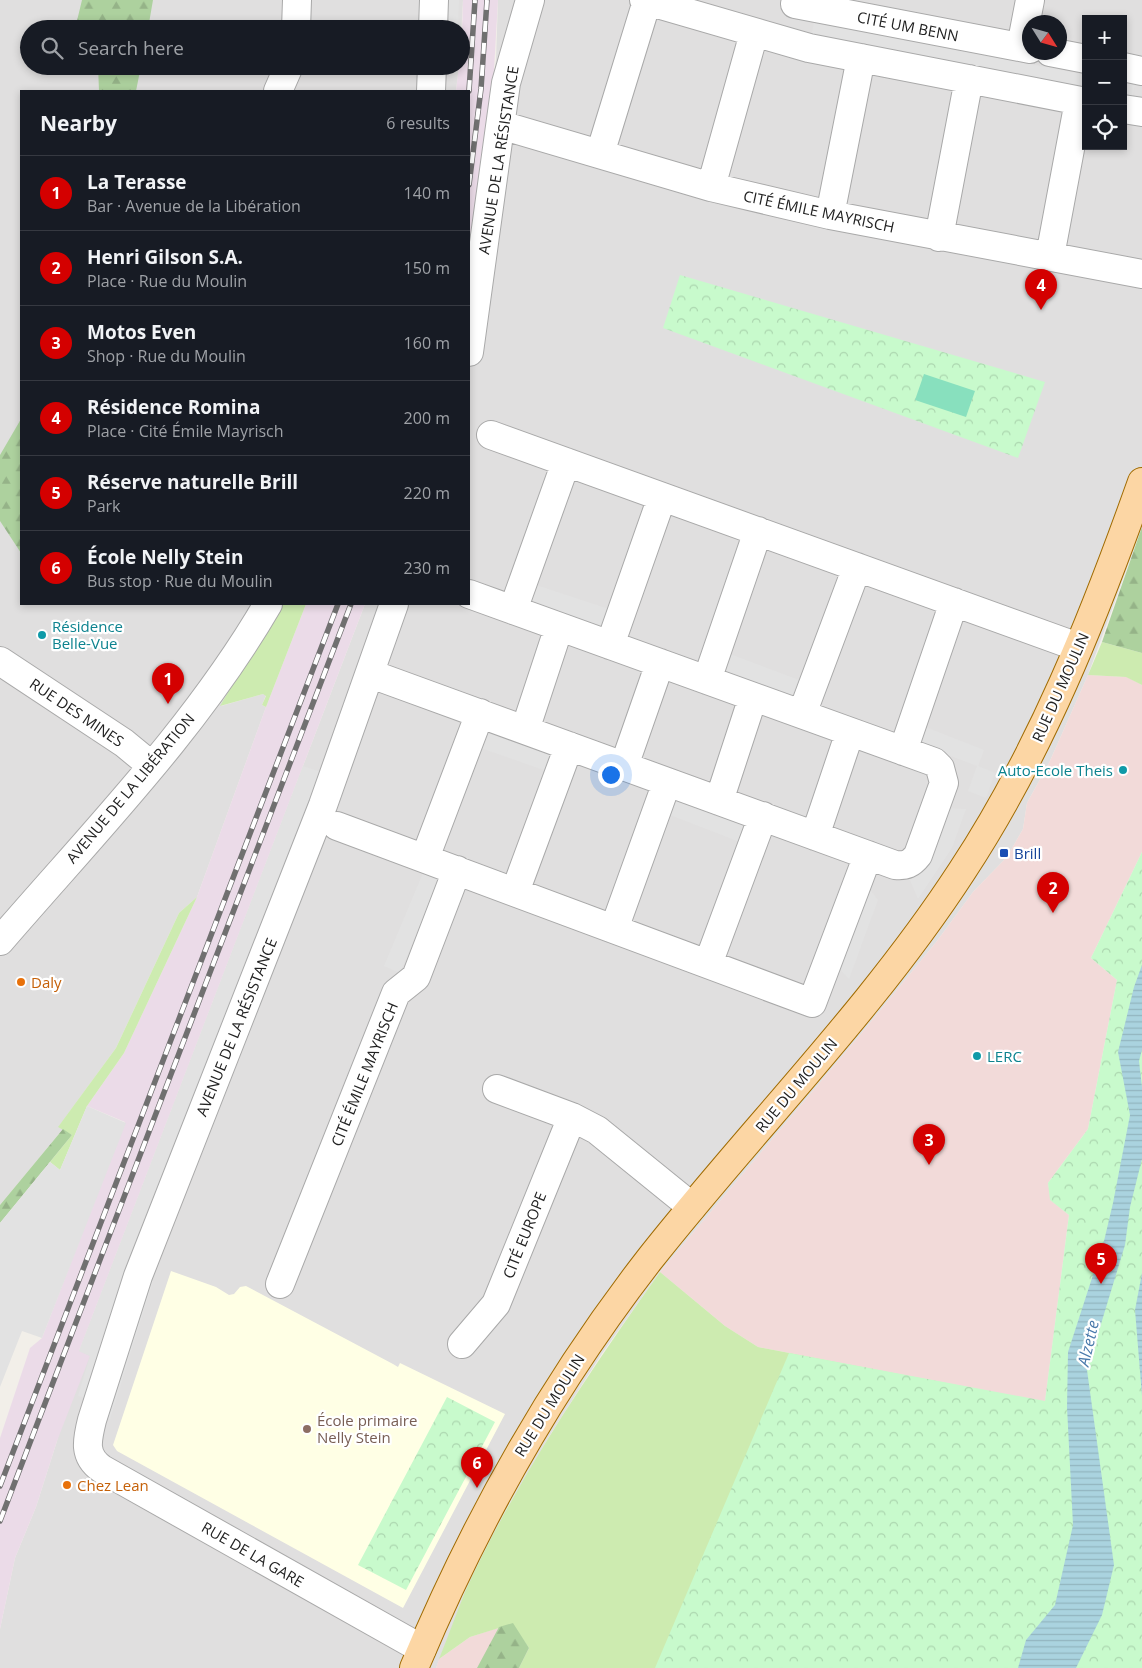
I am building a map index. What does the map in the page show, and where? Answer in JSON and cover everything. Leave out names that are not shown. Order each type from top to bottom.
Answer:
[{"type":"main road","name":"RUE DU MOULIN","points":[[418,1659],[491,1502],[534,1426],[587,1344],[692,1207],[816,1062],[894,966],[935,911],[993,821],[1060,693],[1113,563],[1142,482]]},
{"type":"street","points":[[296,20],[297,0]]},
{"type":"street","points":[[433,20],[434,0]]},
{"type":"street","name":"AVENUE DE LA RÉSISTANCE","points":[[470,345],[506,83],[530,0]]},
{"type":"street","name":"CITÉ UM BENN","points":[[1028,15],[1030,0]]},
{"type":"street","points":[[600,154],[656,2],[775,39],[861,58],[1082,101]]},
{"type":"street","name":"CITÉ UM BENN","points":[[775,39],[794,7],[1022,47]]},
{"type":"street","points":[[711,187],[775,39]]},
{"type":"street","points":[[1067,55],[1082,58]]},
{"type":"street","points":[[830,215],[861,58]]},
{"type":"street","points":[[1127,68],[1142,71]]},
{"type":"street","points":[[278,90],[285,75]]},
{"type":"street","points":[[431,90],[432,75]]},
{"type":"street","points":[[939,236],[970,79]]},
{"type":"street","points":[[1050,256],[1082,105]]},
{"type":"street","points":[[1127,110],[1142,112]]},
{"type":"street","name":"CITÉ ÉMILE MAYRISCH","points":[[501,126],[711,187],[830,215],[1142,274]]},
{"type":"street","points":[[491,435],[1078,648]]},
{"type":"street","points":[[513,610],[566,462]]},
{"type":"street","points":[[610,645],[662,497]]},
{"type":"street","points":[[707,680],[758,531]]},
{"type":"street","points":[[802,714],[857,567]]},
{"type":"street","points":[[371,674],[895,865],[904,866],[912,862],[918,854],[944,783],[940,768],[934,762],[470,594]]},
{"type":"street","points":[[903,751],[954,602]]},
{"type":"street","name":"AVENUE DE LA LIBÉRATION","points":[[0,941],[152,766],[221,676],[267,605]]},
{"type":"street","name":"AVENUE DE LA RÉSISTANCE","points":[[88,1453],[88,1438],[92,1420],[138,1276],[312,833],[371,674],[394,605]]},
{"type":"street","points":[[525,730],[559,627]]},
{"type":"street","name":"RUE DES MINES","points":[[0,661],[124,743],[152,766]]},
{"type":"street","points":[[624,766],[660,663]]},
{"type":"street","points":[[719,801],[753,697]]},
{"type":"street","points":[[425,858],[480,713]]},
{"type":"street","points":[[815,836],[850,732]]},
{"type":"street","points":[[515,892],[569,746]]},
{"type":"street","points":[[614,929],[667,782]]},
{"type":"street","points":[[708,964],[763,816]]},
{"type":"street","points":[[336,826],[812,1003],[868,855]]},
{"type":"street","name":"CITÉ ÉMILE MAYRISCH","points":[[280,1284],[396,993],[416,977],[457,870]]},
{"type":"street","points":[[497,1089],[572,1117],[596,1130],[692,1207]]},
{"type":"street","name":"CITÉ EUROPE","points":[[462,1344],[496,1304],[572,1117]]},
{"type":"street","name":"RUE DE LA GARE","points":[[88,1453],[91,1460],[102,1469],[418,1659]]},
{"type":"shaded area","points":[[0,0],[463,0],[462,20],[20,20],[20,75],[444,75],[442,90],[20,90],[20,605],[279,605],[221,706],[263,694],[266,695],[262,705],[266,707],[197,897],[179,913],[116,1048],[59,1126],[63,1129],[0,1205]]},
{"type":"shaded area","points":[[434,0],[459,0],[458,20],[433,20]]},
{"type":"shaded area","points":[[463,0],[498,0],[490,139],[470,260],[470,90],[456,90],[458,75],[470,75],[470,20],[462,20]]},
{"type":"shaded area","points":[[498,0],[1142,0],[1142,527],[1088,675],[1049,763],[1027,803],[1023,829],[1007,857],[973,892],[937,941],[860,1035],[660,1272],[601,1355],[550,1435],[506,1510],[465,1593],[436,1668],[0,1668],[0,1629],[15,1558],[36,1507],[57,1441],[79,1351],[365,605],[470,605],[470,258],[496,60]]},
{"type":"shaded area","points":[[814,22],[1082,74],[1082,101],[809,48]]},
{"type":"shaded area","points":[[445,75],[458,75],[456,90],[444,90]]},
{"type":"shaded area","points":[[1127,83],[1135,85],[1130,110],[1127,110]]},
{"type":"shaded area","points":[[530,583],[615,611],[609,631],[523,603]]},
{"type":"shaded area","points":[[306,605],[365,605],[79,1351],[90,1356],[57,1441],[36,1507],[15,1558],[0,1629],[0,1438],[30,1348],[42,1338],[125,1122],[87,1106],[124,1053],[197,897],[266,707]]},
{"type":"shaded area","points":[[730,654],[807,683],[799,701],[723,674]]},
{"type":"shaded area","points":[[1088,675],[1127,677],[1142,685],[1142,852],[1091,958],[1117,980],[1088,1129],[1048,1183],[1051,1200],[1069,1215],[1045,1402],[758,1347],[725,1326],[660,1272],[860,1035],[937,941],[973,892],[1007,857],[1023,829],[1027,803],[1049,763]]},
{"type":"shaded area","points":[[923,726],[984,750],[978,766],[995,773],[986,798],[968,791],[977,766],[917,743]]},
{"type":"shaded area","points":[[485,729],[559,756],[552,773],[478,747]]},
{"type":"shaded area","points":[[303,766],[324,773],[90,1399],[78,1396],[90,1356],[79,1351]]},
{"type":"shaded area","points":[[677,799],[752,826],[745,844],[670,815]]},
{"type":"shaded area","points":[[945,808],[966,809],[952,848],[918,899],[909,878]]},
{"type":"shaded area","points":[[423,873],[439,880],[400,973],[384,966]]},
{"type":"shaded area","points":[[864,882],[878,900],[849,979],[835,964]]},
{"type":"shaded area","points":[[87,1106],[126,1123],[42,1338],[22,1331],[0,1387],[0,1223],[50,1162],[60,1170]]},
{"type":"shaded area","name":"École primaire Nelly Stein","points":[[171,1271],[216,1287],[229,1295],[234,1294],[240,1287],[246,1286],[398,1367],[400,1363],[505,1414],[403,1608],[117,1451],[113,1445]]},
{"type":"shaded area","points":[[146,1279],[153,1281],[110,1419],[103,1417]]},
{"type":"shaded area","points":[[513,1623],[519,1668],[436,1668],[439,1659],[470,1637]]},
{"type":"green space","points":[[82,0],[153,0],[150,20],[77,20]]},
{"type":"green space","points":[[98,75],[139,75],[136,90],[99,90]]},
{"type":"green space","points":[[680,275],[1045,382],[1018,458],[663,328]]},
{"type":"green space","points":[[924,374],[975,391],[966,417],[915,400]]},
{"type":"green space","points":[[20,421],[20,551],[0,521],[0,455]]},
{"type":"green space","points":[[1142,527],[1142,653],[1102,642]]},
{"type":"green space","points":[[279,605],[306,605],[266,707],[262,705],[266,696],[263,694],[220,706]]},
{"type":"green space","points":[[1102,642],[1142,653],[1142,685],[1126,677],[1088,675]]},
{"type":"green space","points":[[1142,852],[1142,1668],[655,1668],[789,1353],[1045,1401],[1069,1215],[1050,1200],[1048,1183],[1088,1129],[1117,980],[1091,958]]},
{"type":"green space","points":[[197,897],[124,1053],[87,1106],[60,1170],[50,1162],[72,1135],[58,1127],[116,1048],[179,913]]},
{"type":"green space","points":[[63,1129],[72,1135],[0,1223],[0,1205]]},
{"type":"green space","points":[[660,1272],[725,1326],[758,1347],[1045,1402],[1018,1668],[519,1668],[529,1648],[512,1624],[470,1637],[439,1659],[465,1592],[507,1508],[580,1388]]},
{"type":"green space","points":[[447,1397],[495,1422],[406,1590],[358,1565]]},
{"type":"green space","points":[[513,1623],[529,1648],[519,1668],[477,1668],[499,1627]]},
{"type":"water","name":"Alzette","points":[[1142,965],[1142,1050],[1139,1061],[1142,1087],[1142,1159],[1130,1207],[1125,1245],[1087,1370],[1114,1565],[1102,1615],[1076,1668],[1018,1668],[1026,1640],[1055,1605],[1073,1525],[1067,1407],[1068,1352],[1104,1241],[1130,1115],[1118,1052],[1134,987]]},
{"type":"water","points":[[1142,1273],[1142,1396],[1135,1310]]},
{"type":"railway","points":[[469,90],[475,0]]},
{"type":"railway","points":[[470,177],[481,89],[487,0]]},
{"type":"railway","points":[[0,1486],[338,605]]},
{"type":"railway","points":[[0,1521],[351,605]]},
{"type":"place","name":"Résidence Romina","points":[[1041,310]]},
{"type":"place","name":"Résidence Belle-Vue","points":[[42,635]]},
{"type":"place","name":"La Terasse","points":[[168,704]]},
{"type":"place","name":"Auto-Ecole Theis","points":[[1123,770]]},
{"type":"place","name":"Brill","points":[[1004,853]]},
{"type":"place","name":"Henri Gilson S.A.","points":[[1053,913]]},
{"type":"place","name":"Daly","points":[[21,982]]},
{"type":"place","name":"LERC","points":[[977,1056]]},
{"type":"place","name":"Motos Even","points":[[929,1165]]},
{"type":"place","name":"Réserve naturelle Brill","points":[[1101,1284]]},
{"type":"place","name":"École primaire Nelly Stein","points":[[307,1429]]},
{"type":"place","name":"Chez Lean","points":[[67,1485]]},
{"type":"place","name":"École Nelly Stein","points":[[477,1488]]}]
